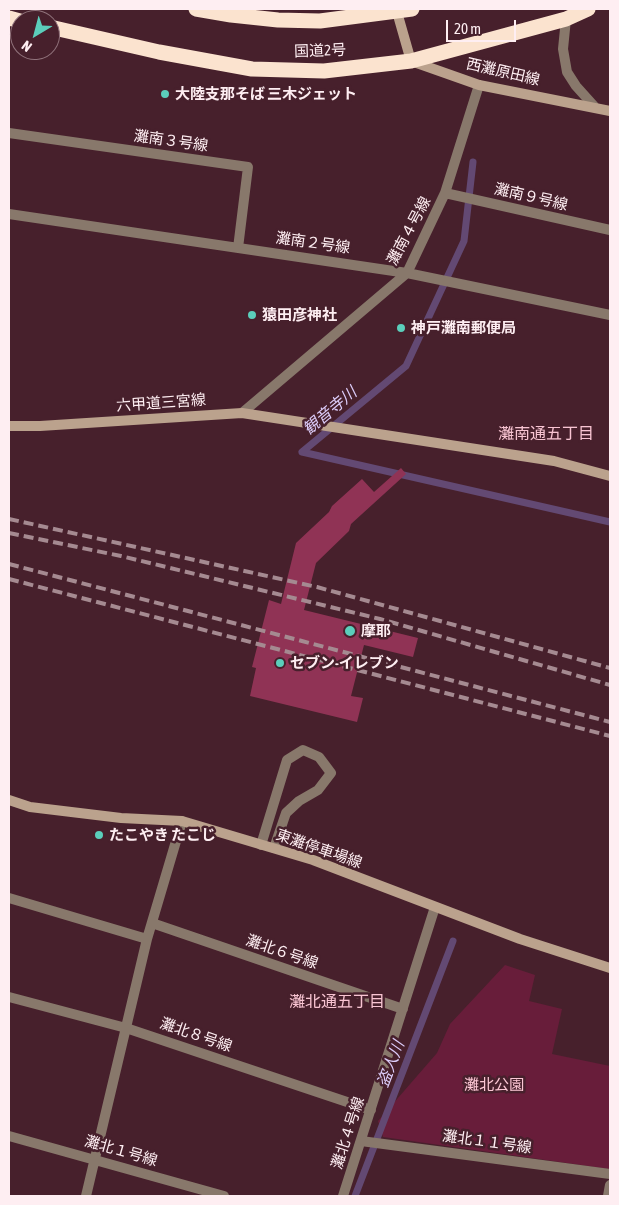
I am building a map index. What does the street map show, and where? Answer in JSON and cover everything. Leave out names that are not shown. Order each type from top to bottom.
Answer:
[{"type":"highway","name":"国道2号","points":[[196,9],[232,12],[278,20],[320,21],[405,10]]},
{"type":"highway","name":"国道2号","points":[[60,29],[159,52],[252,69],[324,71],[411,61],[566,19],[588,9]]},
{"type":"street","points":[[405,10],[411,61]]},
{"type":"street","points":[[566,19],[563,49],[567,72],[576,86],[594,106]]},
{"type":"street","name":"西灘原田線","points":[[411,61],[479,86],[594,106],[610,111]]},
{"type":"street","name":"灘南４号線","points":[[242,412],[407,272],[449,194],[479,86]]},
{"type":"street","name":"灘南３号線","points":[[9,133],[248,167],[238,248]]},
{"type":"street","name":"灘南９号線","points":[[449,194],[610,230]]},
{"type":"street","name":"灘南２号線","points":[[9,214],[407,272],[610,314]]},
{"type":"street","name":"六甲道三宮線","points":[[9,426],[40,426],[242,412],[554,462],[610,476]]},
{"type":"street","points":[[261,845],[287,760],[303,750],[319,758],[331,773],[318,790],[299,801],[286,813],[274,848]]},
{"type":"street","name":"東灘停車場線","points":[[9,800],[30,807],[121,818],[182,821],[313,860],[520,938],[610,968]]},
{"type":"street","points":[[86,1196],[147,939],[182,821]]},
{"type":"street","points":[[9,898],[147,939]]},
{"type":"street","name":"灘北４号線","points":[[343,1196],[436,907]]},
{"type":"street","name":"灘北６号線","points":[[152,923],[403,1009]]},
{"type":"street","name":"灘北８号線","points":[[9,997],[126,1028],[370,1110]]},
{"type":"street","name":"灘北１号線","points":[[9,1136],[224,1196]]},
{"type":"street","name":"灘北１１号線","points":[[362,1141],[610,1174]]},
{"type":"street","points":[[608,1196],[610,1185]]},
{"type":"green space","name":"灘北公園","points":[[505,965],[535,975],[529,1001],[562,1009],[552,1054],[610,1066],[609,1169],[383,1137],[378,1121],[437,1053],[450,1024]]},
{"type":"building","points":[[401,468],[406,474],[351,524],[349,531],[316,563],[304,610],[418,638],[413,657],[364,645],[351,696],[363,698],[357,722],[250,696],[256,668],[252,667],[269,600],[281,604],[296,543],[329,512],[332,506],[362,479],[374,492]]},
{"type":"waterway","name":"観音寺川","points":[[302,452],[406,366],[464,241],[473,162]]},
{"type":"waterway","name":"観音寺川","points":[[302,452],[610,522]]},
{"type":"waterway","name":"盗人川","points":[[355,1196],[453,941]]},
{"type":"railway","points":[[9,519],[317,587],[610,668]]},
{"type":"railway","points":[[9,533],[121,556],[380,619],[610,685]]},
{"type":"railway","points":[[9,564],[610,722]]},
{"type":"railway","points":[[9,579],[610,736]]},
{"type":"place","name":"大陸支那そば 三木ジェット","points":[[165,94]]},
{"type":"place","name":"猿田彦神社","points":[[252,315]]},
{"type":"place","name":"神戸灘南郵便局","points":[[401,328]]},
{"type":"place","name":"摩耶","points":[[350,631]]},
{"type":"place","name":"セブン-イレブン","points":[[280,663]]},
{"type":"place","name":"たこやき たこじ","points":[[99,835]]},
{"type":"district","name":"灘南通五丁目","points":[[546,434]]},
{"type":"district","name":"灘北通五丁目","points":[[337,1002]]}]
